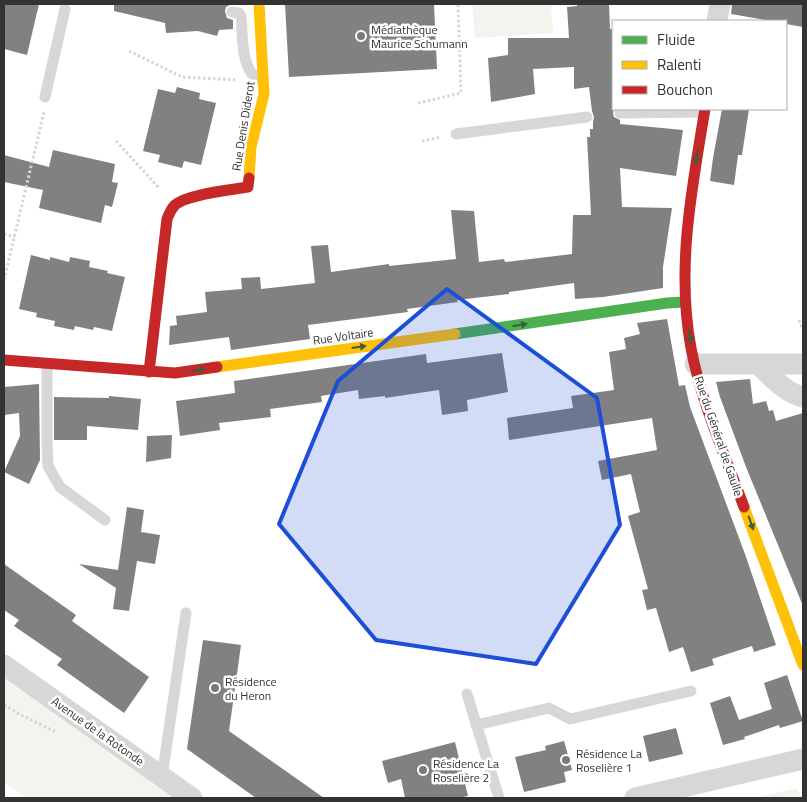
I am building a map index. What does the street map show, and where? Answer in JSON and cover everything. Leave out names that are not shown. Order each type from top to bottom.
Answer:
[{"type":"street","name":"Rue Denis Diderot","points":[[175,204],[186,199],[248,187],[249,159],[263,104],[265,81],[259,4]]},
{"type":"street","points":[[717,20],[720,4]]},
{"type":"street","name":"Rue du Général de Gaulle","points":[[705,110],[696,162],[684,261],[685,302],[695,364],[706,402],[803,665]]},
{"type":"street","points":[[149,372],[166,219],[175,204]]},
{"type":"street","name":"Rue Voltaire","points":[[4,360],[175,373],[638,307],[685,302]]},
{"type":"street","points":[[695,364],[803,364]]},
{"type":"street","points":[[759,365],[781,386],[803,396]]},
{"type":"street","name":"Avenue de la Rotonde","points":[[4,664],[192,798]]},
{"type":"street","points":[[635,798],[803,758]]},
{"type":"lane","points":[[45,102],[65,10]]},
{"type":"lane","points":[[232,12],[239,13],[241,16],[245,61],[248,69],[255,77],[265,81]]},
{"type":"lane","points":[[620,112],[705,110]]},
{"type":"lane","points":[[456,134],[587,117]]},
{"type":"lane","points":[[48,364],[48,466],[60,487],[106,520]]},
{"type":"lane","points":[[162,777],[186,613]]},
{"type":"lane","points":[[476,725],[549,708],[570,719],[691,690]]},
{"type":"lane","points":[[466,694],[499,798]]},
{"type":"path","points":[[418,103],[461,93],[458,4]]},
{"type":"path","points":[[129,51],[182,77],[265,81]]},
{"type":"path","points":[[4,280],[45,102]]},
{"type":"path","points":[[116,141],[175,204]]},
{"type":"path","points":[[4,234],[14,236]]},
{"type":"path","points":[[800,320],[803,330]]},
{"type":"path","points":[[4,705],[64,737]]},
{"type":"highlighted area","points":[[447,289],[597,398],[620,525],[536,664],[376,640],[279,524],[338,381]]},
{"type":"shaded area","points":[[472,4],[551,4],[553,33],[475,38]]},
{"type":"shaded area","points":[[4,678],[174,798],[26,798],[4,783]]},
{"type":"shaded area","points":[[797,788],[801,798],[755,798]]},
{"type":"building","points":[[4,4],[39,4],[27,55],[4,49]]},
{"type":"building","points":[[114,4],[232,4],[226,7],[225,11],[227,18],[233,20],[233,29],[219,30],[217,36],[198,31],[166,33],[165,23],[114,11]]},
{"type":"building","name":"Médiathèque Maurice Schumann","points":[[285,4],[434,4],[437,69],[289,77]]},
{"type":"building","points":[[577,4],[609,4],[610,29],[612,29],[612,110],[614,110],[614,117],[620,120],[620,124],[683,130],[676,176],[620,168],[622,207],[672,208],[663,267],[663,288],[575,299],[574,283],[509,292],[509,294],[457,300],[458,302],[407,309],[408,312],[308,325],[310,339],[231,350],[229,337],[169,345],[170,326],[177,325],[176,316],[207,312],[205,292],[242,289],[241,278],[260,277],[261,289],[315,283],[311,246],[328,245],[331,272],[389,264],[389,266],[456,259],[451,210],[474,211],[479,262],[504,259],[505,262],[572,254],[573,215],[591,215],[587,137],[590,137],[590,129],[593,129],[594,117],[589,87],[574,89],[574,67],[533,69],[535,94],[491,102],[488,58],[508,55],[508,38],[569,38],[567,7],[577,6]]},
{"type":"building","points":[[732,4],[803,4],[803,27],[787,24],[787,20],[765,20],[731,14]]},
{"type":"building","points":[[177,87],[200,93],[199,99],[216,103],[201,165],[184,161],[182,168],[158,162],[160,155],[143,151],[158,89],[175,93]]},
{"type":"building","points":[[722,110],[749,110],[742,155],[738,155],[734,185],[710,181]]},
{"type":"building","points":[[53,150],[115,164],[112,182],[118,183],[112,207],[105,205],[101,223],[39,208],[43,190],[4,182],[4,155],[49,167]]},
{"type":"building","points":[[31,255],[69,262],[70,257],[90,261],[89,267],[125,277],[112,331],[94,327],[93,330],[75,326],[74,330],[54,326],[55,321],[36,317],[37,313],[19,309]]},
{"type":"building","points":[[667,319],[679,386],[685,385],[690,407],[745,554],[776,645],[754,652],[752,646],[712,659],[714,665],[691,672],[683,647],[669,652],[656,608],[647,610],[642,590],[648,589],[628,516],[640,512],[631,474],[602,480],[598,461],[657,450],[652,418],[509,440],[507,418],[573,408],[571,396],[614,390],[609,352],[626,349],[624,338],[640,334],[637,323]]},
{"type":"building","points":[[502,353],[508,392],[467,400],[468,411],[442,415],[439,390],[385,398],[385,396],[359,399],[358,390],[321,396],[322,402],[270,409],[271,417],[219,423],[220,430],[180,436],[176,401],[235,393],[234,381],[426,354],[427,363]]},
{"type":"building","points":[[750,379],[753,404],[766,401],[769,411],[773,410],[776,421],[803,413],[803,606],[746,467],[716,382]]},
{"type":"building","points":[[39,384],[40,460],[29,484],[4,472],[20,436],[19,413],[4,415],[4,387]]},
{"type":"building","points":[[109,396],[141,399],[138,430],[87,426],[87,440],[54,440],[54,397],[109,398]]},
{"type":"building","points":[[172,435],[171,458],[146,462],[147,436]]},
{"type":"building","points":[[127,507],[144,510],[141,532],[160,535],[155,564],[137,561],[129,611],[113,609],[116,588],[79,564],[118,570]]},
{"type":"building","points":[[4,564],[76,615],[72,621],[149,677],[124,713],[57,665],[62,659],[14,626],[19,620],[4,610]]},
{"type":"building","name":"Résidence du Heron","points":[[203,640],[241,645],[229,731],[324,798],[256,798],[187,749]]},
{"type":"building","points":[[787,675],[803,721],[780,728],[779,725],[744,737],[745,739],[723,745],[710,703],[730,696],[739,720],[772,709],[764,683]]},
{"type":"building","points":[[676,728],[683,754],[649,762],[643,736]]},
{"type":"building","points":[[564,741],[572,770],[564,772],[566,782],[524,792],[515,757],[546,750],[545,746]]},
{"type":"building","name":"Résidence La Roselière 2","points":[[455,742],[468,796],[458,798],[405,798],[401,779],[388,783],[382,761]]},
{"type":"traffic: fast","points":[[455,334],[685,302]]},
{"type":"traffic: slow","points":[[249,178],[251,147],[264,94],[259,4]]},
{"type":"traffic: slow","points":[[217,367],[455,334]]},
{"type":"traffic: slow","points":[[744,507],[803,665]]},
{"type":"traffic: jam","points":[[705,110],[695,168],[685,258],[687,318],[691,348],[701,388],[744,507]]},
{"type":"traffic: jam","points":[[149,372],[167,219],[170,212],[175,205],[189,198],[248,187],[249,178]]},
{"type":"traffic: jam","points":[[4,360],[175,373],[217,367]]},
{"type":"place","name":"Médiathèque Maurice Schumann","points":[[361,36]]},
{"type":"place","name":"Résidence du Heron","points":[[215,688]]},
{"type":"place","name":"Résidence La Roselière 1","points":[[566,760]]},
{"type":"place","name":"Résidence La Roselière 2","points":[[423,770]]}]
